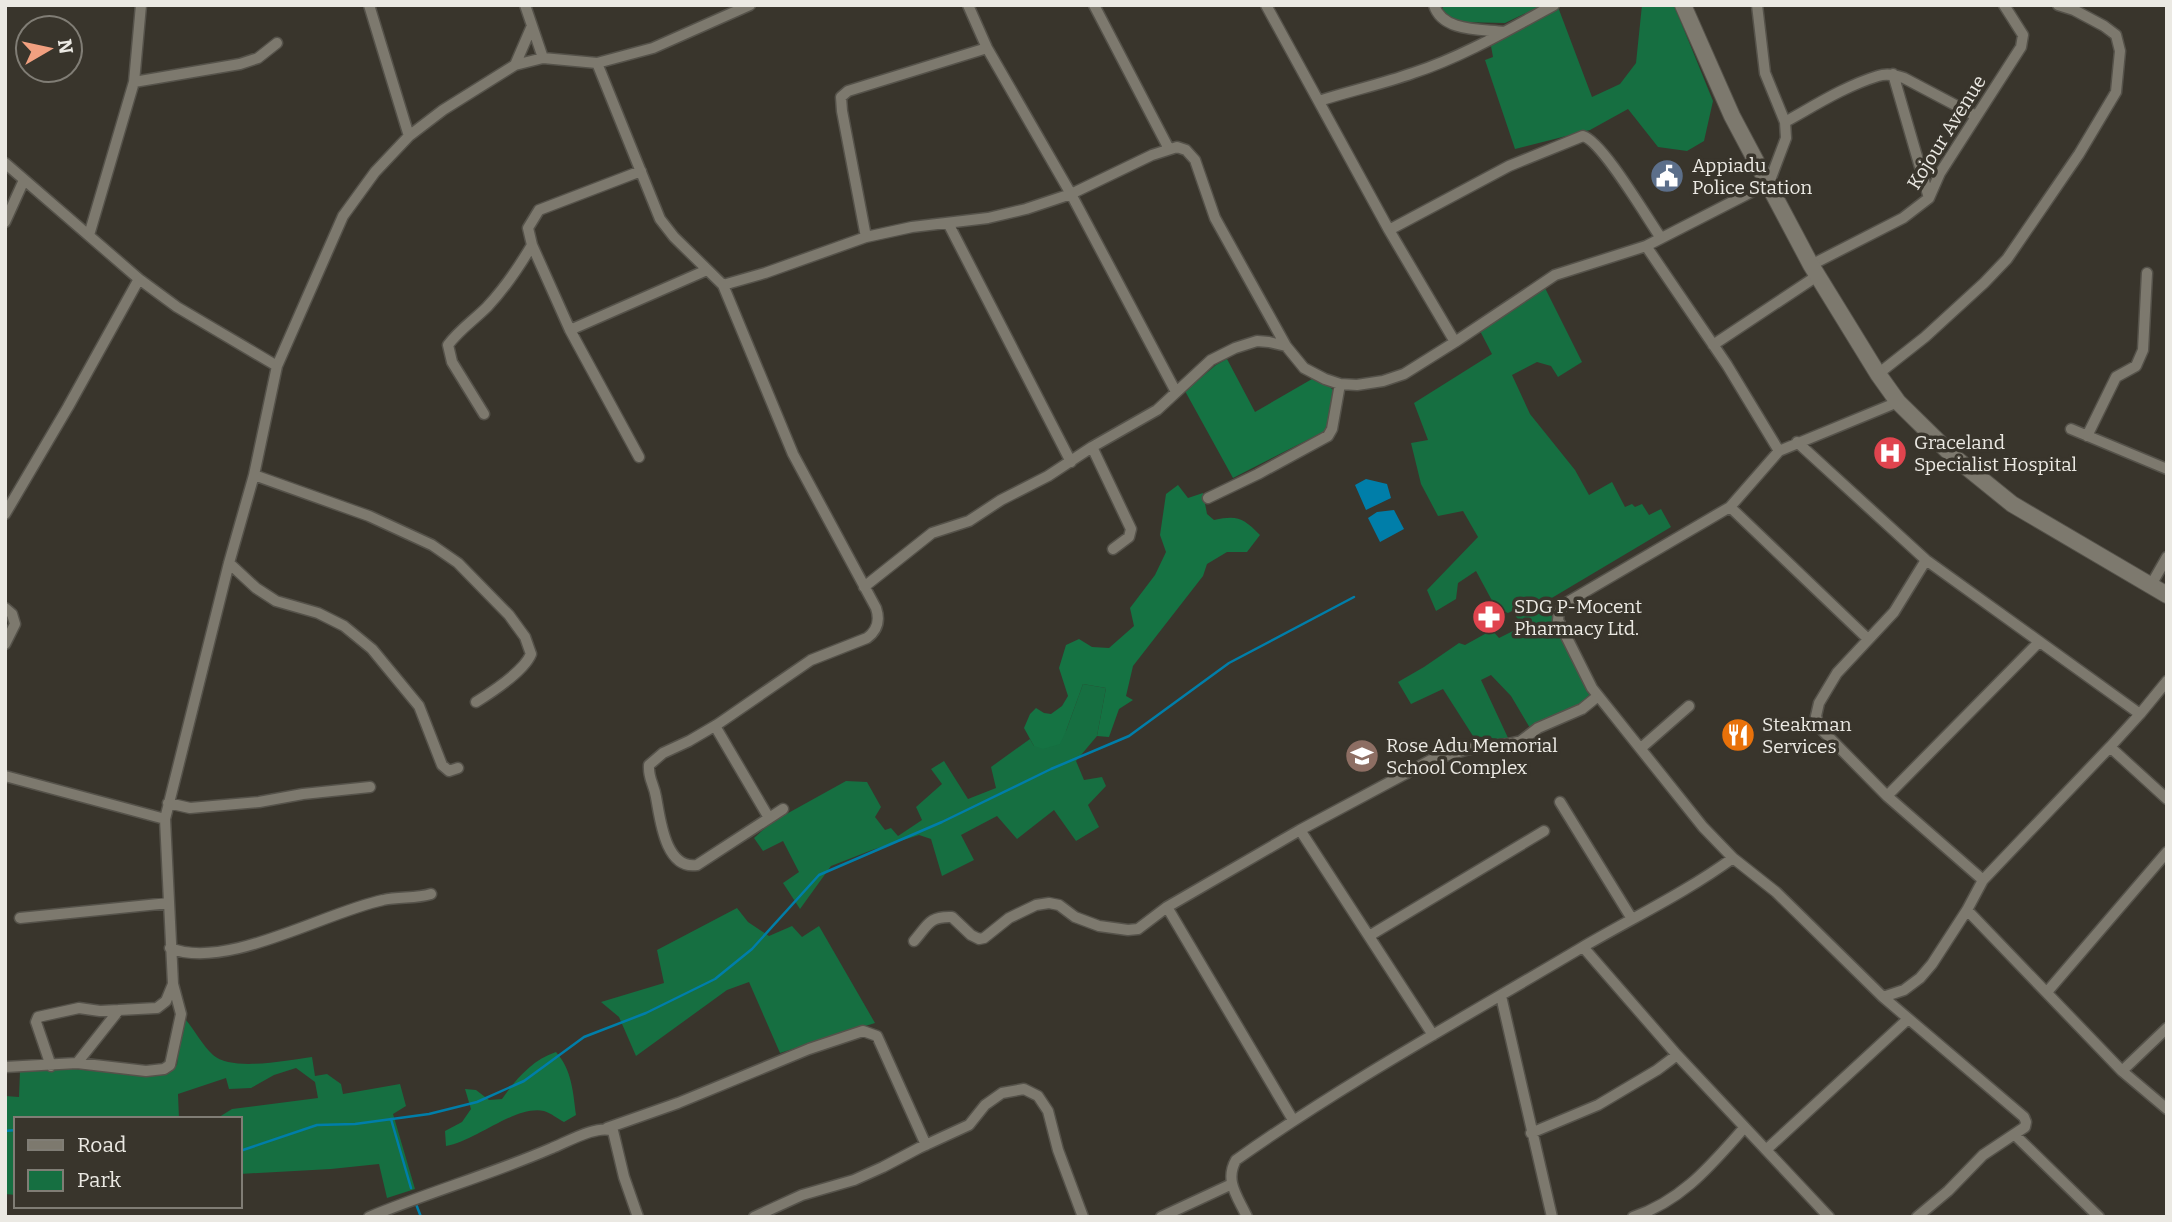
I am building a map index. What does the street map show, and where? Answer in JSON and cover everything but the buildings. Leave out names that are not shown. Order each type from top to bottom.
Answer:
[{"type":"street","points":[[89,235],[134,82],[141,5]]},
{"type":"street","points":[[369,5],[410,136]]},
{"type":"street","points":[[525,5],[543,58]]},
{"type":"street","points":[[968,5],[986,48],[1071,194],[1176,392]]},
{"type":"street","points":[[1094,5],[1169,149]]},
{"type":"street","points":[[1266,5],[1389,230],[1455,342]]},
{"type":"street","points":[[1434,5],[1436,14],[1444,22],[1506,32]]},
{"type":"street","points":[[1319,101],[1413,73],[1485,43],[1554,5]]},
{"type":"street","points":[[1683,5],[1732,116],[1814,270],[1898,402],[1954,457],[2012,504],[2167,595]]},
{"type":"street","points":[[723,285],[866,237],[912,227],[988,218],[1026,209],[1071,194],[1152,155],[1177,148],[1186,150],[1195,160],[1214,218],[1286,346],[1304,368],[1340,384],[1383,382],[1404,374],[1555,275],[1646,246],[1769,183],[1786,138],[1785,122],[1765,73],[1757,5]]},
{"type":"street","name":"Kojour Avenue","points":[[1713,345],[1814,270],[1902,218],[1929,198],[1940,173],[2021,47],[2023,35],[2004,5]]},
{"type":"street","points":[[1878,374],[1925,337],[2007,259],[2079,154],[2116,92],[2120,51],[2116,35],[2074,7],[2058,5]]},
{"type":"street","points":[[5,1067],[77,1063],[146,1071],[164,1069],[170,1065],[181,1014],[173,984],[170,948],[165,819],[168,803],[254,475],[276,366],[342,216],[375,172],[410,136],[443,110],[515,65],[543,58],[597,63],[653,48],[745,6]]},
{"type":"street","points":[[515,65],[531,28]]},
{"type":"street","points":[[134,82],[240,64],[258,58],[277,43]]},
{"type":"street","points":[[866,237],[841,97],[848,91],[986,48]]},
{"type":"street","points":[[597,63],[660,219],[674,237],[723,285],[793,454],[879,617],[875,632],[867,638],[811,660],[715,726],[663,753],[649,765],[648,776],[656,795],[663,833],[674,856],[681,863],[690,866],[697,865],[783,809]]},
{"type":"street","points":[[1785,122],[1878,76],[1893,74],[1976,116]]},
{"type":"street","points":[[1893,74],[1929,198]]},
{"type":"street","points":[[1389,230],[1509,166],[1583,136],[1592,140],[1607,159],[1661,238]]},
{"type":"street","points":[[5,163],[139,279],[177,307],[276,366]]},
{"type":"street","points":[[639,457],[570,330],[528,228],[538,210],[641,171]]},
{"type":"street","points":[[5,222],[24,180]]},
{"type":"street","points":[[948,223],[1071,462]]},
{"type":"street","points":[[484,414],[452,362],[448,345],[509,282],[533,245]]},
{"type":"street","points":[[1646,246],[1713,345],[1779,451]]},
{"type":"street","points":[[570,330],[707,270]]},
{"type":"street","points":[[2087,436],[2116,377],[2136,366],[2143,350],[2147,273]]},
{"type":"street","points":[[5,514],[139,279]]},
{"type":"street","points":[[864,587],[932,533],[969,521],[1157,410],[1211,360],[1257,341],[1286,346]]},
{"type":"street","points":[[1208,498],[1328,436],[1332,429],[1340,384]]},
{"type":"street","points":[[1898,402],[1779,451],[1730,507],[1566,603],[1559,611],[1558,620],[1587,680],[1598,696],[1703,827],[1732,858],[1776,892],[1883,997],[2024,1117],[2025,1127],[1983,1155],[1948,1191],[1917,1217]]},
{"type":"street","points":[[2071,429],[2167,469]]},
{"type":"street","points":[[1797,442],[1926,560],[2140,714]]},
{"type":"street","points":[[1093,447],[1131,528],[1129,537],[1113,549]]},
{"type":"street","points":[[254,475],[369,516],[432,545],[457,563],[488,592],[525,637],[531,654],[529,660],[476,702]]},
{"type":"street","points":[[1730,507],[1868,639]]},
{"type":"street","points":[[2151,585],[2167,557]]},
{"type":"street","points":[[1926,560],[1894,612],[1838,673],[1819,703],[1816,716],[1819,727],[1887,796],[1983,880]]},
{"type":"street","points":[[229,563],[256,588],[276,601],[318,613],[344,626],[372,649],[419,706],[442,765],[449,771],[458,768]]},
{"type":"street","points":[[5,608],[12,614],[15,624],[5,643]]},
{"type":"street","points":[[1887,796],[2039,642]]},
{"type":"street","points":[[1883,997],[1904,990],[1920,978],[1967,910],[1983,880],[2110,747],[2167,681]]},
{"type":"street","points":[[914,941],[934,918],[940,916],[952,916],[971,935],[979,939],[1009,918],[1036,905],[1049,903],[1059,905],[1075,917],[1099,926],[1138,929],[1167,907],[1300,830],[1431,761],[1469,749],[1521,741],[1538,728],[1590,704],[1598,696]]},
{"type":"street","points":[[1641,748],[1689,706]]},
{"type":"street","points":[[715,726],[769,818]]},
{"type":"street","points":[[2110,747],[2167,799]]},
{"type":"street","points":[[5,776],[165,819]]},
{"type":"street","points":[[168,803],[190,808],[370,787]]},
{"type":"street","points":[[1560,802],[1632,919]]},
{"type":"street","points":[[1300,830],[1433,1035]]},
{"type":"street","points":[[1369,936],[1544,831]]},
{"type":"street","points":[[2047,992],[2167,852]]},
{"type":"street","points":[[1247,1217],[1230,1178],[1230,1169],[1236,1160],[1293,1120],[1583,947],[1679,895],[1732,858]]},
{"type":"street","points":[[170,948],[195,954],[223,951],[288,934],[312,922],[384,900],[418,898],[431,894]]},
{"type":"street","points":[[20,918],[169,903]]},
{"type":"street","points":[[1167,907],[1293,1120]]},
{"type":"street","points":[[1967,910],[2122,1071],[2167,1109]]},
{"type":"street","points":[[1583,947],[1677,1055],[1829,1217]]},
{"type":"street","points":[[51,1066],[37,1028],[38,1017],[79,1008],[100,1011],[158,1009],[166,1001],[173,984]]},
{"type":"street","points":[[1501,996],[1552,1217]]},
{"type":"street","points":[[77,1063],[119,1010]]},
{"type":"street","points":[[1767,1149],[1908,1019]]},
{"type":"street","points":[[2122,1071],[2167,1028]]},
{"type":"street","points":[[369,1217],[534,1156],[586,1133],[678,1103],[809,1049],[863,1031],[877,1036],[926,1144]]},
{"type":"street","points":[[1531,1133],[1598,1105],[1677,1055]]},
{"type":"street","points":[[754,1217],[773,1213],[802,1195],[854,1180],[969,1125],[985,1105],[1002,1093],[1024,1089],[1038,1096],[1048,1111],[1058,1150],[1083,1217]]},
{"type":"street","points":[[607,1128],[613,1131],[624,1177],[638,1217]]},
{"type":"street","points":[[1638,1216],[1668,1202],[1700,1177],[1744,1128]]},
{"type":"street","points":[[2015,1135],[2099,1217]]},
{"type":"street","points":[[1161,1217],[1232,1184]]},
{"type":"green space","points":[[1442,5],[1543,5],[1505,23],[1460,22],[1444,14]]},
{"type":"green space","points":[[1642,5],[1674,5],[1713,101],[1704,141],[1687,151],[1658,147],[1628,109],[1590,130],[1515,149],[1485,60],[1493,57],[1491,46],[1558,7],[1592,97],[1620,84],[1636,63]]},
{"type":"green space","points":[[1544,286],[1582,362],[1558,377],[1551,366],[1537,362],[1512,375],[1530,414],[1575,470],[1589,495],[1612,482],[1625,507],[1642,504],[1649,515],[1661,509],[1671,527],[1545,602],[1593,695],[1582,706],[1530,728],[1511,696],[1491,675],[1481,680],[1509,740],[1473,736],[1443,689],[1411,704],[1398,682],[1459,643],[1465,645],[1492,630],[1499,638],[1523,626],[1512,611],[1508,613],[1496,608],[1476,571],[1458,583],[1456,599],[1436,611],[1427,590],[1478,537],[1463,511],[1438,516],[1421,484],[1411,443],[1428,440],[1414,403],[1492,354],[1479,329]]},
{"type":"green space","points":[[1227,359],[1255,412],[1312,379],[1327,384],[1334,391],[1327,430],[1233,478],[1185,391]]},
{"type":"green space","points":[[1178,485],[1188,498],[1203,493],[1207,514],[1214,520],[1240,519],[1260,535],[1247,552],[1227,552],[1207,564],[1203,576],[1133,666],[1126,696],[1133,700],[1119,709],[1109,737],[1097,736],[1106,688],[1083,684],[1060,744],[1043,749],[1034,746],[1024,728],[1030,714],[1036,708],[1051,714],[1062,706],[1068,696],[1059,668],[1066,645],[1079,639],[1092,647],[1109,648],[1134,626],[1130,608],[1155,575],[1166,552],[1160,535],[1166,494]]},
{"type":"green space","points":[[1083,684],[1106,688],[1097,736],[1076,761],[1084,780],[1102,777],[1106,786],[1088,805],[1099,827],[1076,841],[1054,810],[1017,839],[997,816],[961,835],[974,860],[942,876],[931,839],[919,835],[831,866],[800,909],[783,883],[799,872],[783,841],[763,851],[754,838],[772,822],[846,781],[867,782],[881,807],[875,817],[885,830],[891,828],[898,836],[922,820],[916,807],[942,784],[931,769],[944,761],[968,799],[996,788],[991,767],[1030,739],[1034,746],[1066,731]]},
{"type":"green space","points":[[737,908],[748,922],[769,936],[792,926],[802,937],[819,926],[875,1023],[780,1053],[749,982],[727,990],[636,1056],[619,1017],[601,1002],[664,983],[657,950]]},
{"type":"green space","points":[[182,1020],[186,1020],[209,1051],[222,1060],[261,1064],[312,1057],[315,1076],[327,1074],[341,1084],[343,1094],[400,1084],[406,1106],[393,1114],[415,1189],[387,1198],[379,1164],[242,1174],[242,1117],[219,1117],[232,1109],[318,1098],[315,1082],[296,1068],[274,1075],[251,1088],[229,1089],[226,1078],[178,1094],[179,1117],[14,1117],[14,1195],[5,1194],[5,1096],[19,1097],[20,1071],[63,1069],[139,1073],[166,1070],[177,1065]]},
{"type":"green space","points":[[556,1052],[569,1074],[576,1115],[564,1122],[544,1111],[521,1113],[470,1138],[446,1146],[445,1131],[462,1122],[471,1109],[465,1089],[476,1090],[489,1100],[502,1099],[525,1071],[547,1055]]},
{"type":"water","points":[[1366,479],[1387,484],[1391,498],[1366,510],[1355,485]]},
{"type":"water","points":[[1394,510],[1404,529],[1380,542],[1368,518],[1377,512]]},
{"type":"waterway","points":[[242,1150],[317,1125],[355,1124],[429,1114],[477,1102],[524,1081],[584,1037],[646,1013],[715,979],[752,949],[819,875],[1129,736],[1229,663],[1354,597]]},
{"type":"waterway","points":[[391,1119],[411,1188]]},
{"type":"waterway","points":[[5,1131],[14,1130]]},
{"type":"waterway","points":[[416,1204],[421,1217]]},
{"type":"place","name":"Appiadu Police Station","points":[[1667,176]]},
{"type":"place","name":"Graceland Specialist Hospital","points":[[1890,453]]},
{"type":"place","name":"SDG P-Mocent Pharmacy Ltd.","points":[[1489,617]]},
{"type":"place","name":"Steakman Services","points":[[1738,735]]},
{"type":"place","name":"Rose Adu Memorial School Complex","points":[[1362,756]]}]
